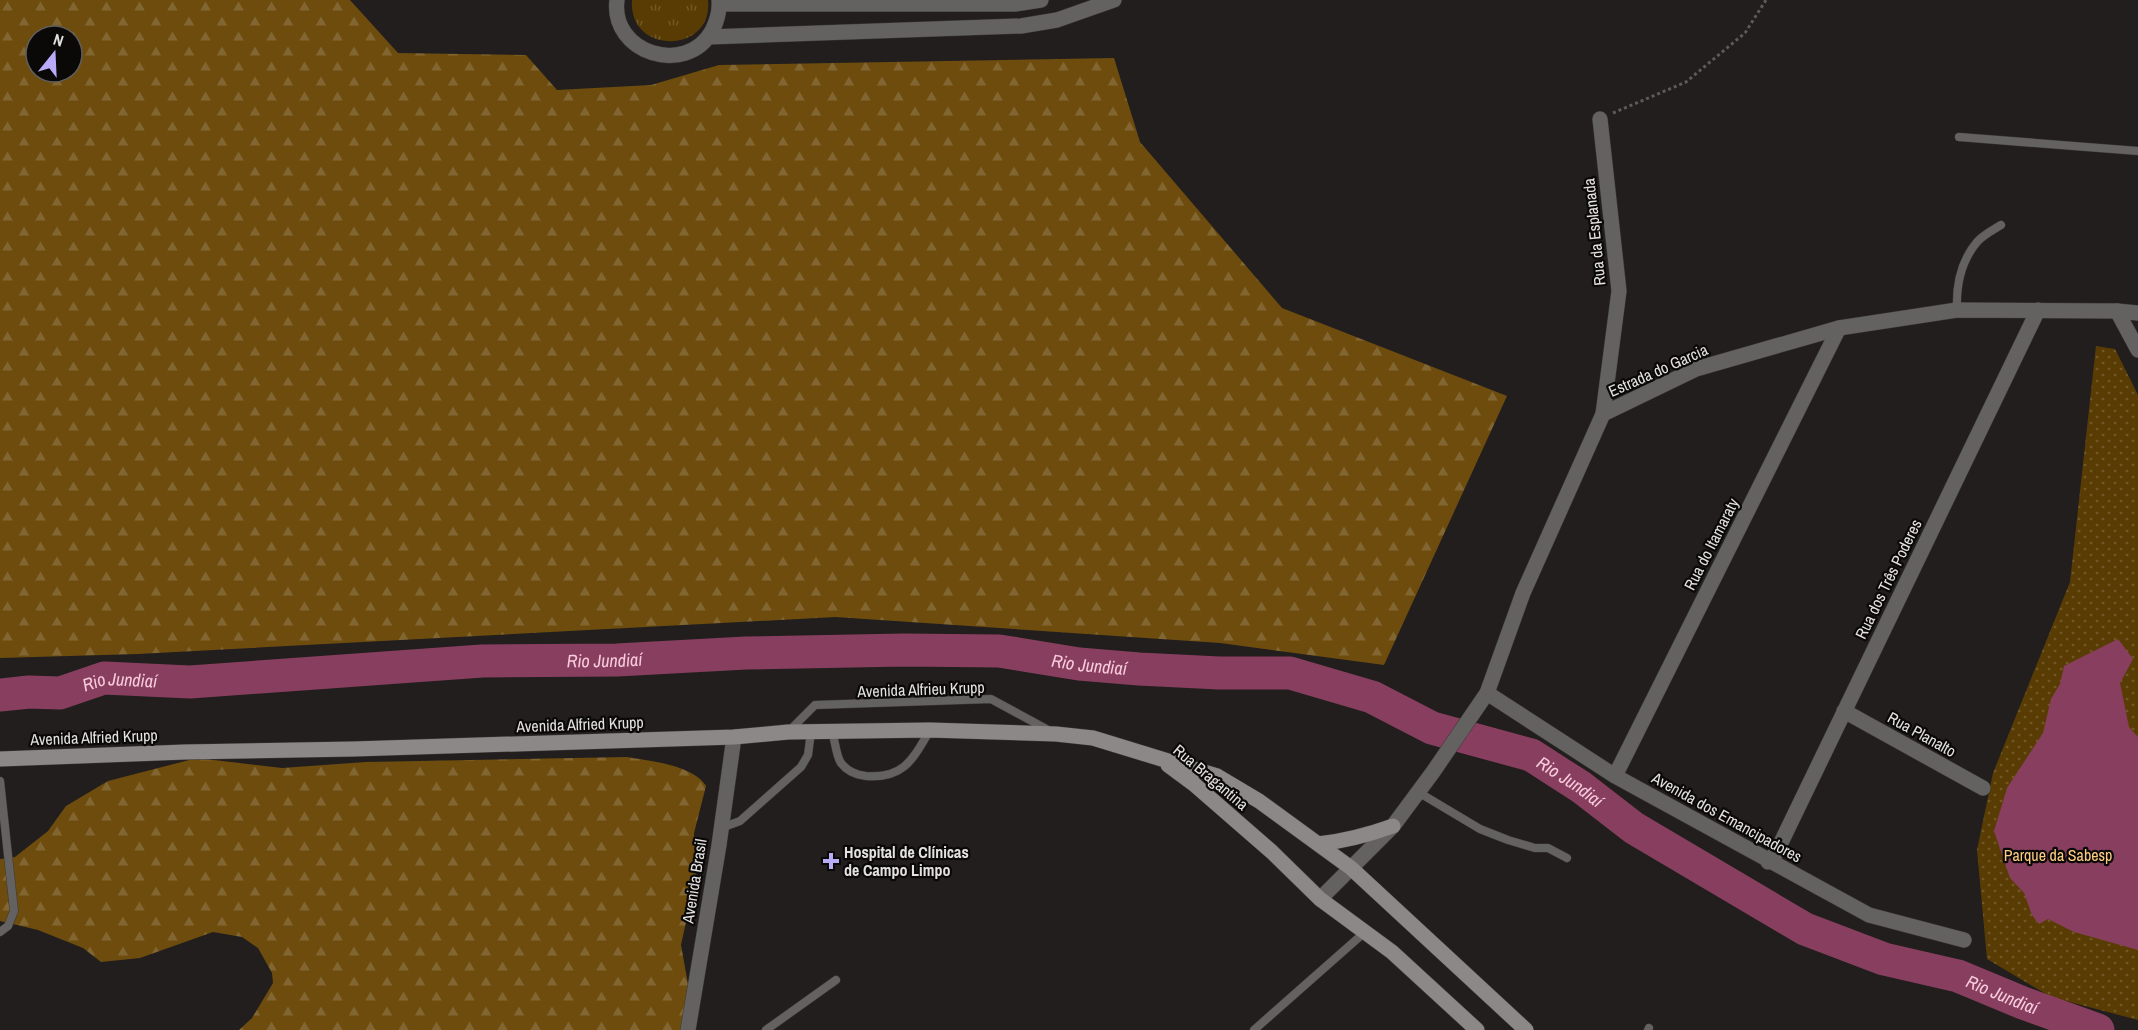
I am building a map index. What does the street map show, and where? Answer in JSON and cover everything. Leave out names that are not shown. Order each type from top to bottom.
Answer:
[{"type":"main road","name":"Avenida Alfried Krupp","points":[[0,759],[734,737],[788,732],[930,730],[1056,734],[1094,738],[1157,757]]},
{"type":"main road","name":"Rua Bragantina","points":[[1157,757],[1217,776],[1259,801],[1351,868],[1526,1030]]},
{"type":"main road","name":"Rua Bragantina","points":[[1157,757],[1194,785],[1272,852],[1320,898],[1392,952],[1477,1030]]},
{"type":"main road","points":[[1318,844],[1344,842],[1393,826]]},
{"type":"street","points":[[616,0],[618,20],[625,34],[636,46],[650,53],[666,56],[682,54],[697,48],[708,37],[717,21],[719,2],[1015,4],[1041,0]]},
{"type":"street","points":[[708,37],[1021,26],[1058,20],[1114,0]]},
{"type":"street","name":"Rua da Esplanada","points":[[1600,119],[1619,291],[1603,414]]},
{"type":"street","name":"Estrada do Garcia","points":[[1320,898],[1393,826],[1487,693],[1523,593],[1603,414],[1696,369],[1839,328],[1957,310],[2138,313]]},
{"type":"street","name":"Rua dos Três Poderes","points":[[1768,862],[1776,853],[2038,310]]},
{"type":"street","points":[[2117,311],[2138,350]]},
{"type":"street","name":"Rua do Itamaraty","points":[[1616,776],[1839,328]]},
{"type":"street","name":"Avenida dos Emancipadores","points":[[1487,693],[1616,776],[1768,862],[1869,915],[1964,940]]},
{"type":"street","name":"Rua Planalto","points":[[1844,711],[1983,788]]},
{"type":"street","name":"Avenida Brasil","points":[[688,1030],[734,737]]},
{"type":"lane","points":[[1959,137],[2138,151]]},
{"type":"lane","points":[[1957,310],[1956,291],[1961,271],[1977,241],[2001,225]]},
{"type":"lane","name":"Avenida Alfrieu Krupp","points":[[788,732],[815,705],[991,699],[1056,734]]},
{"type":"lane","points":[[832,731],[841,763],[857,775],[879,777],[899,772],[913,759],[930,730]]},
{"type":"lane","points":[[721,828],[740,821],[801,767],[808,755],[811,732]]},
{"type":"lane","points":[[0,781],[14,911],[8,926],[0,932]]},
{"type":"lane","points":[[1418,792],[1480,829],[1535,848],[1548,848],[1567,858]]},
{"type":"lane","points":[[1254,1030],[1365,932]]},
{"type":"lane","points":[[766,1030],[836,980]]},
{"type":"path","points":[[1600,119],[1686,82],[1745,33],[1766,0]]},
{"type":"green space","points":[[0,0],[350,0],[398,53],[526,55],[557,90],[651,85],[719,65],[1114,58],[1140,142],[1282,308],[1507,396],[1384,665],[1220,643],[835,617],[138,654],[0,658]]},
{"type":"green space","points":[[632,0],[708,0],[706,18],[698,31],[686,38],[671,41],[656,39],[643,31],[634,18]]},
{"type":"green space","name":"Parque da Sabesp","points":[[2096,346],[2115,349],[2138,395],[2138,1020],[2051,997],[1987,959],[1977,850],[1993,773],[2070,582]]},
{"type":"green space","points":[[627,757],[659,762],[681,769],[700,779],[706,786],[694,833],[696,876],[681,945],[691,1001],[692,1030],[239,1030],[252,1018],[273,983],[272,973],[258,948],[242,937],[213,932],[140,958],[101,962],[83,948],[38,930],[0,921],[0,859],[15,857],[48,831],[66,806],[108,781],[197,758],[282,768],[366,762]]},
{"type":"shaded area","points":[[2118,639],[2133,659],[2120,683],[2129,727],[2138,737],[2138,950],[2074,932],[2048,919],[2039,924],[2032,915],[2024,893],[2010,878],[1994,831],[2007,788],[2043,733],[2051,699],[2060,684],[2064,666]]},
{"type":"waterway","name":"Rio Jundiaí","points":[[0,695],[29,692],[60,693],[104,678],[190,682],[482,661],[617,660],[746,653],[904,650],[999,651],[1079,664],[1139,669],[1219,673],[1290,673],[1372,697],[1432,728],[1531,755],[1581,787],[1634,828],[1805,929],[1884,959],[1958,976],[2098,1030]]},
{"type":"place","name":"Hospital de Clínicas de Campo Limpo","points":[[831,861]]}]
